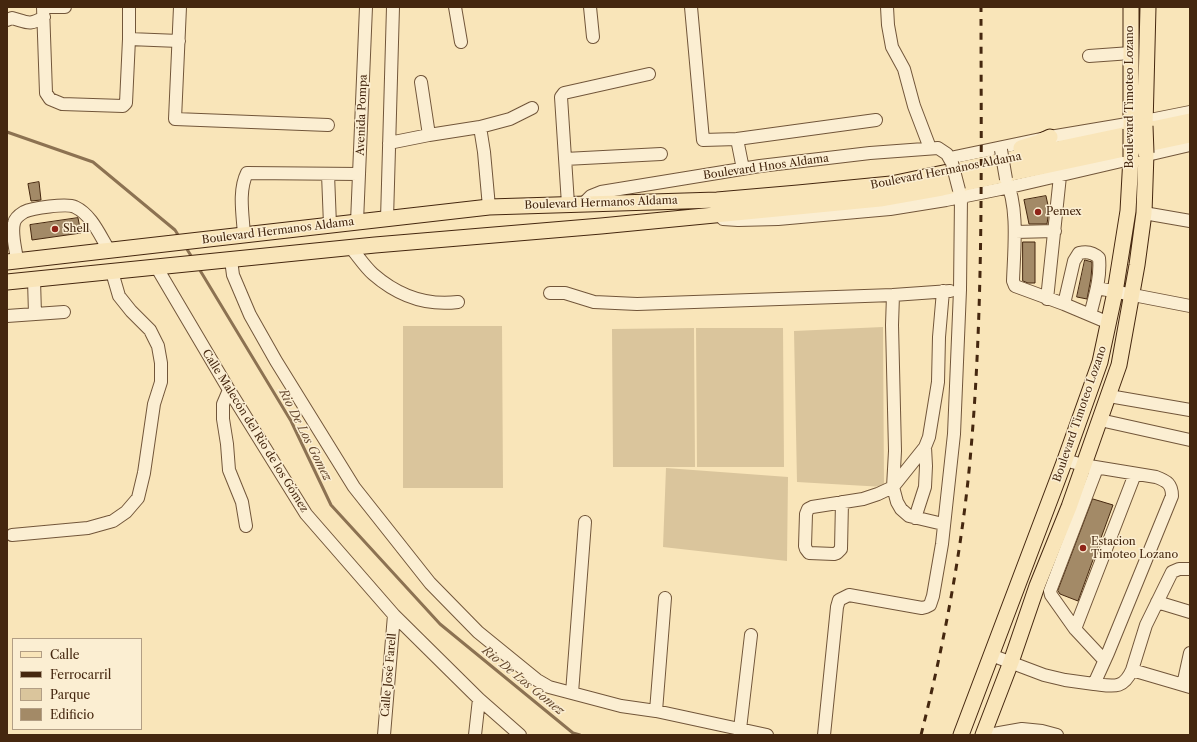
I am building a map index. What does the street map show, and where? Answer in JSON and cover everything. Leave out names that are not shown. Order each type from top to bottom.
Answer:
[{"type":"main road","name":"Boulevard Timoteo Lozano","points":[[983,735],[1011,662],[1037,586],[1069,507],[1090,467],[1100,420],[1119,364],[1144,213],[1146,154],[1138,125],[1131,53],[1131,7]]},
{"type":"main road","name":"Boulevard Timoteo Lozano","points":[[961,735],[1065,460],[1100,362],[1115,292],[1128,210],[1131,158],[1138,125],[1148,7]]},
{"type":"main road","name":"Boulevard Hermanos Aldama","points":[[12,261],[489,207],[717,200],[864,187],[896,183],[1190,121]]},
{"type":"main road","name":"Boulevard Hermanos Aldama","points":[[7,282],[163,268],[226,260],[351,248],[699,217],[880,199],[914,194],[1190,135]]},
{"type":"main road","points":[[985,164],[991,158],[1038,143],[1050,137]]},
{"type":"main road","points":[[375,246],[380,220]]},
{"type":"street","points":[[7,20],[12,18],[29,24],[36,22],[43,11],[65,7]]},
{"type":"street","points":[[43,11],[46,93],[50,99],[62,104],[123,106],[126,103],[129,7]]},
{"type":"street","points":[[180,7],[175,120],[328,125]]},
{"type":"street","name":"Avenida Pompa","points":[[357,222],[366,7]]},
{"type":"street","points":[[380,220],[389,143],[393,7]]},
{"type":"street","points":[[455,7],[461,42]]},
{"type":"street","points":[[590,7],[594,37]]},
{"type":"street","points":[[691,7],[703,140],[737,139],[876,120]]},
{"type":"street","points":[[887,7],[888,25],[892,47],[904,69],[914,106],[930,148]]},
{"type":"street","points":[[129,39],[178,41]]},
{"type":"street","points":[[1089,56],[1131,53]]},
{"type":"street","points":[[576,204],[565,159],[561,97],[564,93],[649,74]]},
{"type":"street","points":[[421,82],[429,135]]},
{"type":"street","points":[[389,143],[480,127],[510,119],[532,108]]},
{"type":"street","points":[[824,735],[837,607],[839,600],[849,595],[922,608],[930,605],[933,596],[942,544],[954,434],[960,290],[960,194],[951,160],[1050,137],[1138,125],[1190,112]]},
{"type":"street","points":[[480,127],[489,207]]},
{"type":"street","points":[[737,139],[743,169]]},
{"type":"street","points":[[699,217],[738,220],[778,219],[890,210],[1008,183],[1060,176],[1146,154],[1190,145]]},
{"type":"street","name":"Boulevard Hnos Aldama","points":[[576,204],[601,192],[743,169],[846,156],[938,148],[951,160]]},
{"type":"street","points":[[1000,149],[1008,183],[1015,232],[1014,284],[1019,289],[1064,304],[1109,323]]},
{"type":"street","points":[[565,159],[661,154]]},
{"type":"street","points":[[244,235],[242,198],[247,173],[359,174]]},
{"type":"street","points":[[328,174],[330,225]]},
{"type":"street","points":[[1047,299],[1060,176]]},
{"type":"street","points":[[12,261],[13,228],[14,222],[17,218],[25,211],[68,204],[76,207],[88,216],[110,250]]},
{"type":"street","points":[[1144,213],[1190,220]]},
{"type":"street","points":[[1015,232],[1055,231]]},
{"type":"street","points":[[351,248],[372,273],[389,286],[404,294],[423,301],[445,304],[458,302]]},
{"type":"street","points":[[1064,304],[1074,260],[1079,253],[1095,253],[1100,258],[1100,268],[1097,288],[1090,315]]},
{"type":"street","points":[[226,260],[250,315],[276,361],[359,493],[430,583],[478,632],[537,680],[549,687],[621,706],[656,711],[767,735]]},
{"type":"street","name":"Calle Malecón del Río de los Gómez","points":[[163,268],[229,390],[306,514],[394,615],[479,699],[520,735]]},
{"type":"street","points":[[12,535],[88,528],[113,521],[126,512],[138,498],[144,474],[154,404],[161,382],[161,363],[158,346],[150,330],[131,311],[120,296],[112,272]]},
{"type":"street","points":[[34,280],[35,314]]},
{"type":"street","points":[[1097,288],[1190,306]]},
{"type":"street","points":[[550,293],[565,293],[594,302],[637,304],[893,295],[960,290]]},
{"type":"street","points":[[842,502],[840,552],[834,554],[810,553],[805,546],[806,514],[808,509],[870,496],[894,487],[925,446],[929,437],[938,382],[939,337],[943,291]]},
{"type":"street","points":[[893,295],[894,487],[897,502],[901,509],[909,516],[943,524]]},
{"type":"street","points":[[7,316],[64,312]]},
{"type":"street","points":[[229,390],[223,404],[222,419],[229,470],[242,502],[246,526]]},
{"type":"street","points":[[1109,396],[1190,410]]},
{"type":"street","points":[[1100,420],[1190,440]]},
{"type":"street","points":[[915,518],[924,487],[926,466],[925,446]]},
{"type":"street","points":[[1065,460],[1090,467],[1156,477],[1164,480],[1172,489],[1172,496],[1094,684]]},
{"type":"street","points":[[1090,467],[1050,591],[1075,629],[1104,660]]},
{"type":"street","points":[[1075,629],[1134,474]]},
{"type":"street","points":[[572,693],[585,522]]},
{"type":"street","points":[[991,655],[1051,677],[1094,684],[1121,685],[1127,680],[1132,670],[1146,625],[1172,572],[1179,569],[1190,568]]},
{"type":"street","points":[[656,711],[665,598]]},
{"type":"street","points":[[1157,602],[1190,612]]},
{"type":"street","name":"Calle José Farell","points":[[384,735],[394,615]]},
{"type":"street","points":[[740,729],[750,635]]},
{"type":"street","points":[[1132,670],[1186,686],[1190,653]]},
{"type":"street","points":[[475,735],[479,699]]},
{"type":"street","points":[[988,735],[1022,729],[1042,731],[1057,735]]},
{"type":"green space","points":[[403,326],[502,326],[503,488],[403,488]]},
{"type":"green space","points":[[883,327],[884,487],[797,482],[794,331]]},
{"type":"green space","points":[[694,328],[695,467],[613,467],[612,329]]},
{"type":"green space","points":[[696,328],[783,328],[784,467],[697,467]]},
{"type":"green space","points":[[666,468],[788,477],[787,561],[663,547]]},
{"type":"building","name":"Shell","points":[[39,182],[41,200],[31,201],[28,184]]},
{"type":"building","name":"Pemex","points":[[1046,196],[1049,210],[1047,224],[1029,224],[1024,200]]},
{"type":"building","name":"Shell","points":[[78,218],[81,233],[32,240],[30,225]]},
{"type":"building","name":"Pemex","points":[[1023,242],[1035,242],[1035,283],[1023,281]]},
{"type":"building","points":[[1085,260],[1092,262],[1087,299],[1077,297]]},
{"type":"building","name":"Estacion Timoteo Lozano","points":[[1093,499],[1113,505],[1078,601],[1060,594],[1058,591]]},
{"type":"waterway","name":"Rio De Los Gomez","points":[[7,132],[93,162],[175,230],[180,238]]},
{"type":"waterway","name":"Rio De Los Gomez","points":[[185,246],[193,259]]},
{"type":"waterway","name":"Rio De Los Gomez","points":[[198,267],[291,421],[331,505],[440,624],[573,733],[580,735]]},
{"type":"railway","points":[[921,735],[937,670],[956,571],[969,471],[974,413],[981,239],[981,7]]},
{"type":"place","name":"Pemex","points":[[1038,212]]},
{"type":"place","name":"Shell","points":[[55,229]]},
{"type":"place","name":"Estacion Timoteo Lozano","points":[[1083,548]]}]
